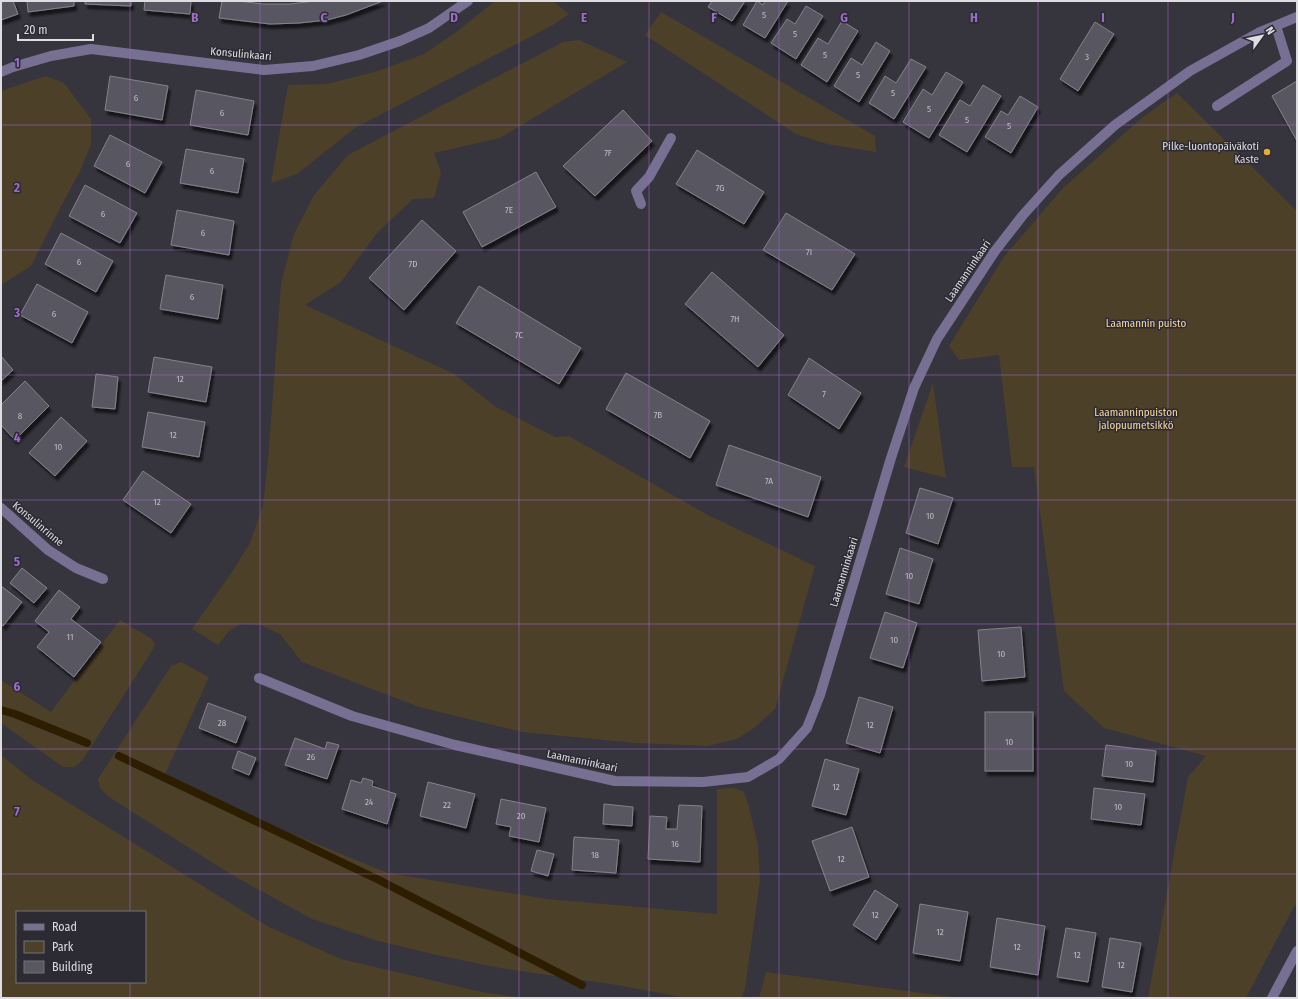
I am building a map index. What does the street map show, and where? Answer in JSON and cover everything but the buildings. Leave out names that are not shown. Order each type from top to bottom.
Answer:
[{"type":"street","name":"Konsulinkaari","points":[[1,72],[51,56],[91,49],[264,70],[313,66],[359,55],[400,41],[428,28],[468,1]]},
{"type":"street","name":"Laamanninkaari","points":[[259,678],[352,716],[455,745],[615,781],[703,782],[748,777],[779,759],[807,728],[820,695],[891,458],[914,388],[937,340],[995,251],[1023,215],[1059,175],[1116,125],[1190,71],[1258,33],[1297,17]]},
{"type":"street","points":[[1217,106],[1287,61],[1276,26]]},
{"type":"street","points":[[642,204],[636,191],[649,177],[671,138]]},
{"type":"street","name":"Konsulinrinne","points":[[1,508],[48,550],[76,568],[103,579]]},
{"type":"street","points":[[1272,998],[1297,951]]},
{"type":"green space","points":[[495,1],[553,1],[569,14],[553,25],[355,128],[297,174],[271,183],[288,85],[327,84],[381,70],[424,54],[455,33]]},
{"type":"green space","points":[[661,12],[875,136],[876,152],[827,144],[796,134],[645,35]]},
{"type":"green space","points":[[579,40],[627,62],[500,138],[434,153],[441,173],[434,198],[413,199],[377,233],[341,282],[305,305],[454,374],[496,407],[555,437],[569,436],[706,514],[815,566],[775,709],[754,728],[737,739],[708,746],[635,743],[523,732],[419,707],[302,662],[280,634],[260,625],[240,624],[229,631],[218,645],[192,629],[232,572],[250,543],[263,505],[268,461],[281,284],[294,234],[314,195],[348,155],[563,42]]},
{"type":"green space","points":[[46,76],[64,83],[91,119],[91,145],[80,171],[31,266],[1,285],[1,91]]},
{"type":"green space","name":"Laamannin puisto","points":[[1177,93],[1297,211],[1297,901],[1246,998],[1148,998],[1188,777],[1206,756],[1104,728],[1064,691],[1034,467],[1012,467],[999,355],[959,360],[949,346],[1004,257],[1062,189],[1143,117]]},
{"type":"green space","points":[[933,383],[946,478],[904,467]]},
{"type":"green space","points":[[120,620],[152,639],[155,646],[82,761],[74,767],[63,767],[1,723],[1,680],[51,712]]},
{"type":"green space","points":[[181,662],[209,677],[162,781],[388,873],[547,899],[717,914],[717,789],[735,788],[744,792],[758,845],[760,880],[745,989],[741,998],[687,998],[611,984],[500,968],[378,941],[312,919],[232,875],[109,797],[100,788],[98,779],[171,666]]},
{"type":"green space","points":[[1,755],[32,780],[269,927],[341,959],[482,992],[525,998],[1,998]]},
{"type":"green space","points":[[766,972],[959,998],[759,998]]},
{"type":"waterway","points":[[1,710],[15,714],[87,743]]},
{"type":"waterway","points":[[119,756],[379,880],[582,985]]},
{"type":"place","name":"Pilke-luontopäiväkoti Kaste","points":[[1267,152]]},
{"type":"park label","name":"Laamanninpuiston jalopuumetsikkö","points":[[1136,418]]}]
